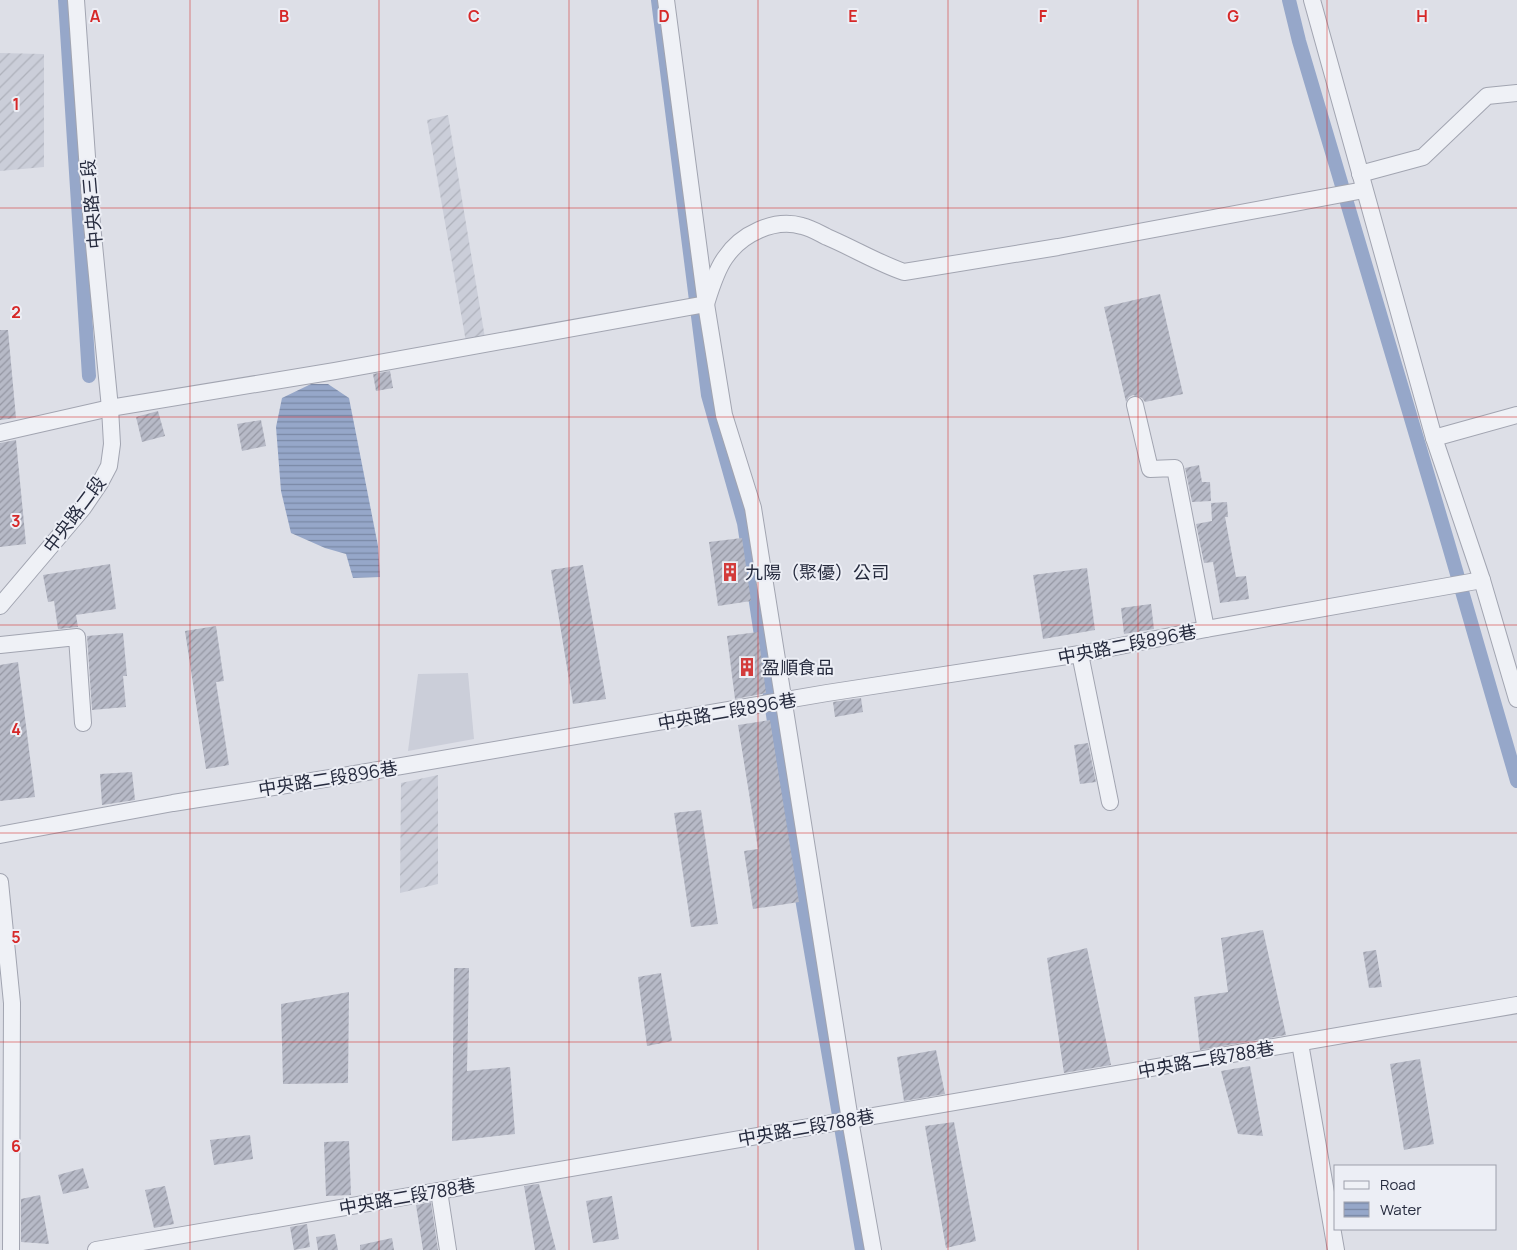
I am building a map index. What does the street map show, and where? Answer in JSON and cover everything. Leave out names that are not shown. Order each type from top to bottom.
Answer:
[{"type":"street","name":"中央路三段","points":[[76,0],[91,214],[110,408]]},
{"type":"street","points":[[666,0],[706,304],[724,415],[754,508],[872,1250]]},
{"type":"street","points":[[1312,0],[1434,438],[1482,580],[1517,699]]},
{"type":"street","points":[[1360,174],[1423,157],[1486,96],[1517,93]]},
{"type":"street","points":[[706,304],[717,273],[725,258],[735,246],[749,235],[768,226],[788,224],[803,226],[904,272],[1364,190]]},
{"type":"street","points":[[0,433],[110,408],[335,371],[706,304]]},
{"type":"street","points":[[1135,405],[1150,469],[1175,468],[1206,629]]},
{"type":"street","name":"中央路二段","points":[[0,606],[83,508],[100,483],[108,466],[112,444],[110,408]]},
{"type":"street","points":[[1434,438],[1517,415]]},
{"type":"street","name":"中央路二段896巷","points":[[0,835],[173,803],[362,773],[784,700],[1080,654],[1206,629],[1482,580]]},
{"type":"street","points":[[0,645],[77,637],[83,723]]},
{"type":"street","points":[[1080,654],[1110,802]]},
{"type":"street","points":[[0,882],[12,1003],[10,1250]]},
{"type":"street","name":"中央路二段788巷","points":[[96,1250],[1517,1005]]},
{"type":"street","points":[[1300,1042],[1336,1250]]},
{"type":"street","points":[[439,1191],[448,1250]]},
{"type":"shaded area","points":[[0,53],[44,54],[44,167],[0,171]]},
{"type":"shaded area","points":[[448,115],[485,338],[466,342],[427,120]]},
{"type":"shaded area","points":[[468,673],[474,739],[408,751],[418,674]]},
{"type":"shaded area","points":[[438,775],[438,884],[400,893],[401,783]]},
{"type":"water","points":[[311,384],[328,384],[349,398],[378,546],[380,577],[353,578],[346,554],[325,548],[291,533],[281,491],[276,427],[282,398]]},
{"type":"building","points":[[1160,294],[1183,394],[1145,402],[1142,398],[1133,395],[1126,402],[1104,307]]},
{"type":"building","points":[[0,330],[8,330],[16,418],[0,420]]},
{"type":"building","points":[[390,371],[393,388],[376,391],[373,374]]},
{"type":"building","points":[[158,411],[165,436],[142,442],[136,417]]},
{"type":"building","points":[[261,420],[266,446],[242,451],[237,424]]},
{"type":"building","points":[[16,440],[26,544],[0,547],[0,443]]},
{"type":"building","points":[[1199,465],[1202,482],[1210,482],[1211,501],[1192,502],[1185,468]]},
{"type":"building","points":[[1227,502],[1228,517],[1225,517],[1236,577],[1246,576],[1249,599],[1220,603],[1213,562],[1204,563],[1196,524],[1212,521],[1211,503]]},
{"type":"building","name":"九陽（聚優）公司","points":[[742,538],[751,601],[718,606],[709,542]]},
{"type":"building","points":[[110,564],[116,609],[76,615],[78,627],[58,629],[54,601],[48,602],[43,575]]},
{"type":"building","points":[[583,565],[606,699],[573,704],[551,570]]},
{"type":"building","points":[[1087,568],[1095,630],[1043,639],[1033,575]]},
{"type":"building","points":[[1151,604],[1154,629],[1124,634],[1121,608]]},
{"type":"building","points":[[216,626],[224,681],[216,682],[229,765],[206,769],[185,631]]},
{"type":"building","name":"盈順食品","points":[[758,632],[766,693],[735,699],[727,636]]},
{"type":"building","points":[[123,633],[127,676],[123,676],[126,707],[92,710],[87,636]]},
{"type":"building","points":[[18,662],[35,797],[0,801],[0,665]]},
{"type":"building","points":[[861,698],[863,712],[835,717],[833,702]]},
{"type":"building","points":[[770,720],[799,902],[753,909],[744,851],[758,849],[738,725]]},
{"type":"building","points":[[1088,743],[1096,782],[1080,784],[1074,745]]},
{"type":"building","points":[[132,772],[135,800],[102,805],[100,774]]},
{"type":"building","points":[[701,810],[718,924],[691,927],[674,813]]},
{"type":"building","points":[[1263,930],[1286,1035],[1200,1050],[1194,997],[1228,992],[1221,938]]},
{"type":"building","points":[[1087,948],[1111,1065],[1064,1073],[1047,958]]},
{"type":"building","points":[[1376,950],[1382,987],[1369,988],[1363,952]]},
{"type":"building","points":[[454,968],[469,968],[467,1071],[510,1067],[515,1134],[452,1141]]},
{"type":"building","points":[[661,973],[672,1041],[647,1046],[638,977]]},
{"type":"building","points":[[349,992],[348,1083],[283,1084],[281,1004]]},
{"type":"building","points":[[936,1050],[945,1094],[904,1101],[897,1057]]},
{"type":"building","points":[[1420,1059],[1434,1144],[1404,1150],[1390,1064]]},
{"type":"building","points":[[1250,1066],[1263,1136],[1238,1134],[1221,1071]]},
{"type":"building","points":[[954,1122],[976,1241],[946,1248],[925,1126]]},
{"type":"building","points":[[250,1135],[253,1159],[214,1165],[210,1140]]},
{"type":"building","points":[[349,1141],[351,1195],[326,1196],[324,1142]]},
{"type":"building","points":[[83,1168],[89,1188],[63,1194],[58,1175]]},
{"type":"building","points":[[539,1184],[556,1250],[535,1250],[524,1186]]},
{"type":"building","points":[[165,1186],[174,1224],[154,1228],[145,1190]]},
{"type":"building","points":[[40,1195],[49,1244],[21,1242],[21,1199]]},
{"type":"building","points":[[612,1196],[619,1239],[593,1243],[586,1201]]},
{"type":"building","points":[[431,1202],[438,1250],[423,1250],[416,1205]]},
{"type":"building","points":[[307,1224],[310,1247],[294,1250],[290,1227]]},
{"type":"building","points":[[335,1234],[338,1250],[318,1250],[316,1237]]},
{"type":"building","points":[[392,1238],[394,1250],[360,1250],[360,1245]]},
{"type":"waterway","points":[[65,0],[89,376]]},
{"type":"waterway","points":[[658,0],[708,395],[744,523],[791,834],[862,1250]]},
{"type":"waterway","points":[[1289,0],[1299,41],[1517,781]]},
{"type":"place","name":"九陽（聚優）公司","points":[[730,572]]},
{"type":"place","name":"盈順食品","points":[[747,667]]}]
